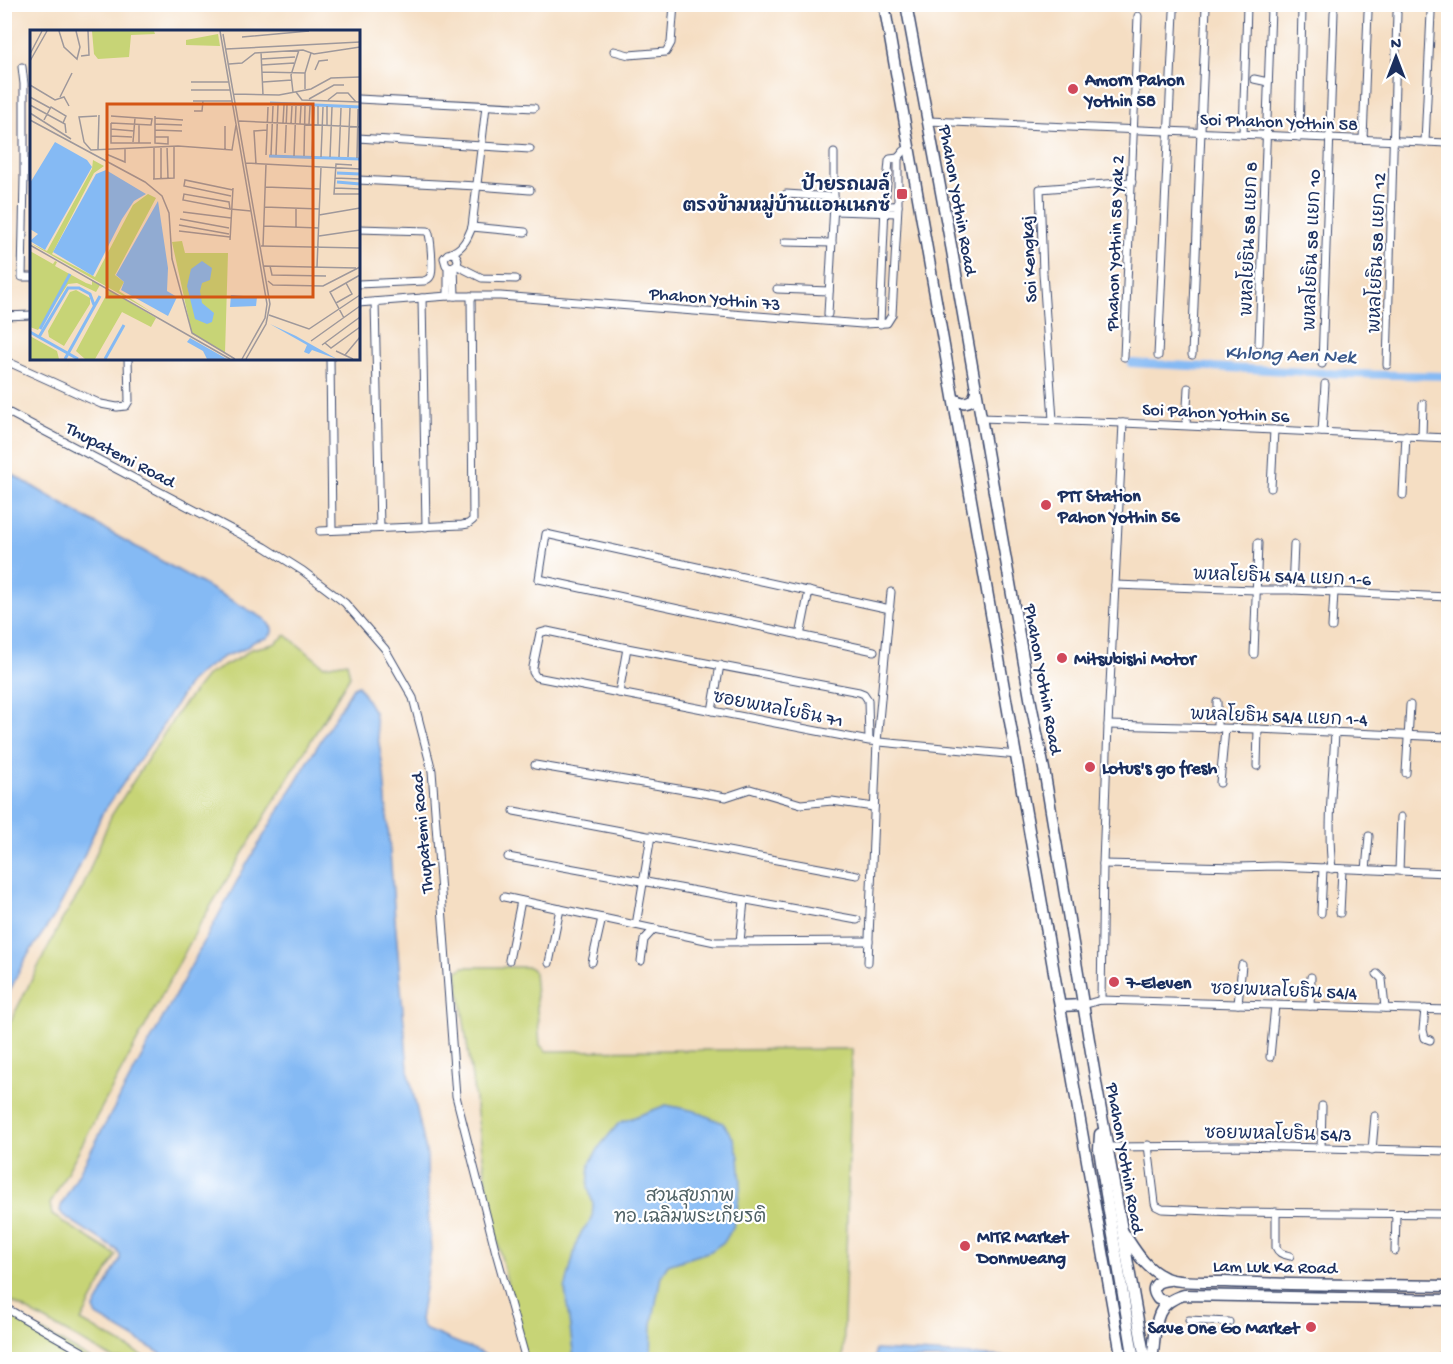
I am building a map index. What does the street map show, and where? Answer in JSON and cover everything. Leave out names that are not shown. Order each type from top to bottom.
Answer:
[{"type":"main road","points":[[884,4],[1122,1359]]},
{"type":"main road","name":"Phahon Yothin Road","points":[[906,4],[1044,769],[1145,1359]]},
{"type":"main road","points":[[954,399],[966,403],[973,399],[976,392]]},
{"type":"main road","points":[[1060,1006],[1083,1005]]},
{"type":"main road","points":[[1101,1109],[1100,1149],[1134,1359]]},
{"type":"main road","points":[[1123,1232],[1146,1265],[1169,1280]]},
{"type":"main road","points":[[1152,1359],[1157,1318],[1160,1310],[1168,1302],[1158,1299],[1154,1292],[1155,1285],[1158,1282],[1169,1280]]},
{"type":"main road","name":"Lam Luk Ka Road","points":[[1169,1280],[1449,1286]]},
{"type":"main road","name":"Lam Luk Ka Road","points":[[1168,1302],[1184,1295],[1449,1300]]},
{"type":"street","points":[[614,51],[629,56],[666,52],[671,44],[674,4]]},
{"type":"street","points":[[1192,355],[1206,6]]},
{"type":"street","points":[[1243,134],[1247,6]]},
{"type":"street","name":"พหลโยธิน 58 แยก 8","points":[[1259,343],[1271,8]]},
{"type":"street","points":[[1299,137],[1302,9]]},
{"type":"street","points":[[1158,356],[1174,12]]},
{"type":"street","name":"พหลโยธิน 58 แยก 10","points":[[1322,363],[1334,12]]},
{"type":"street","points":[[1363,139],[1368,12]]},
{"type":"street","name":"พหลโยธิน 58 แยก 12","points":[[1387,365],[1397,13]]},
{"type":"street","points":[[1425,142],[1431,13]]},
{"type":"street","name":"Phahon Yothin 58 Yak 2","points":[[1124,357],[1138,16]]},
{"type":"street","points":[[22,67],[28,84],[27,228],[22,277],[30,277]]},
{"type":"street","points":[[1254,79],[1268,82]]},
{"type":"street","points":[[360,99],[534,108]]},
{"type":"street","points":[[431,260],[444,258],[464,245],[472,227],[486,106]]},
{"type":"street","name":"Soi Phahon Yothin 58","points":[[928,121],[1449,143]]},
{"type":"street","points":[[360,138],[530,149]]},
{"type":"street","points":[[898,158],[889,161],[880,324],[887,323],[892,315],[898,158],[910,148]]},
{"type":"street","points":[[828,314],[834,204],[834,153]]},
{"type":"street","points":[[360,180],[530,190]]},
{"type":"street","name":"Soi Kengkaj","points":[[1053,420],[1040,189],[1132,182]]},
{"type":"street","points":[[786,194],[834,204],[897,210]]},
{"type":"street","points":[[472,227],[525,232]]},
{"type":"street","points":[[360,229],[428,231],[431,238],[431,275],[428,280],[360,284]]},
{"type":"street","points":[[785,242],[832,243]]},
{"type":"street","points":[[452,253],[458,258],[458,262],[453,266],[452,296]]},
{"type":"street","points":[[444,258],[444,263],[482,278],[516,279]]},
{"type":"street","points":[[777,289],[829,291]]},
{"type":"street","name":"Phahon Yothin 73","points":[[360,303],[452,296],[500,296],[880,324]]},
{"type":"street","points":[[320,531],[462,525],[473,520],[471,296]]},
{"type":"street","points":[[422,298],[426,527]]},
{"type":"street","points":[[375,302],[380,528]]},
{"type":"street","points":[[4,316],[30,315]]},
{"type":"street","points":[[4,360],[101,404],[117,407],[126,406],[129,401],[128,360]]},
{"type":"street","points":[[330,360],[332,530]]},
{"type":"street","points":[[1322,432],[1324,384]]},
{"type":"street","points":[[1186,426],[1188,388]]},
{"type":"street","points":[[1422,436],[1424,404]]},
{"type":"street","name":"Thupatemi Road","points":[[4,410],[265,547],[303,571],[345,603],[385,649],[412,698],[432,771],[456,1096],[525,1359]]},
{"type":"street","name":"Soi Pahon Yothin 56","points":[[981,418],[1449,438]]},
{"type":"street","points":[[1101,1000],[1108,725],[1123,423]]},
{"type":"street","points":[[1271,488],[1274,429]]},
{"type":"street","points":[[1402,495],[1406,435]]},
{"type":"street","points":[[874,651],[539,579],[546,534],[890,609]]},
{"type":"street","points":[[1254,654],[1258,543]]},
{"type":"street","points":[[1292,590],[1294,544]]},
{"type":"street","name":"พหลโยธิน 54/4 แยก 1-6","points":[[1114,585],[1449,597]]},
{"type":"street","points":[[800,636],[809,591]]},
{"type":"street","points":[[873,741],[891,592]]},
{"type":"street","points":[[1332,627],[1334,592]]},
{"type":"street","name":"ซอยพหลโยธิน 71","points":[[627,648],[547,631],[542,632],[533,672],[536,677],[873,741],[1017,755]]},
{"type":"street","points":[[619,693],[627,648],[864,694],[868,700],[873,741],[874,807],[868,962]]},
{"type":"street","points":[[712,711],[720,665]]},
{"type":"street","points":[[1217,702],[1221,729],[1220,783]]},
{"type":"street","points":[[1406,773],[1410,705]]},
{"type":"street","name":"พหลโยธิน 54/4 แยก 1-4","points":[[1108,725],[1449,737]]},
{"type":"street","points":[[1257,766],[1258,729]]},
{"type":"street","points":[[1332,868],[1329,847],[1335,732]]},
{"type":"street","points":[[535,765],[726,797],[750,789],[801,804],[832,801],[874,807]]},
{"type":"street","points":[[514,811],[857,875]]},
{"type":"street","points":[[1399,871],[1401,817]]},
{"type":"street","points":[[636,925],[651,836]]},
{"type":"street","points":[[1366,870],[1369,836]]},
{"type":"street","points":[[508,857],[857,920]]},
{"type":"street","points":[[1103,864],[1332,868],[1449,873]]},
{"type":"street","points":[[1321,913],[1323,868]]},
{"type":"street","points":[[1340,913],[1342,869]]},
{"type":"street","points":[[504,897],[715,942],[869,941]]},
{"type":"street","points":[[740,942],[744,900]]},
{"type":"street","points":[[509,960],[520,901]]},
{"type":"street","points":[[549,963],[560,909]]},
{"type":"street","points":[[592,962],[602,918]]},
{"type":"street","points":[[640,961],[644,940],[654,929]]},
{"type":"street","points":[[1238,1004],[1242,965]]},
{"type":"street","points":[[1377,974],[1382,980],[1385,1008]]},
{"type":"street","points":[[1310,1006],[1311,977]]},
{"type":"street","name":"ซอยพหลโยธิน 54/4","points":[[1083,1005],[1101,1000],[1449,1010]]},
{"type":"street","points":[[1270,1057],[1275,1005]]},
{"type":"street","points":[[1425,1009],[1423,1030],[1425,1038],[1430,1040]]},
{"type":"street","points":[[1321,1148],[1322,1106]]},
{"type":"street","points":[[1372,1150],[1375,1116]]},
{"type":"street","points":[[1148,1145],[1155,1203],[1159,1208],[1235,1212],[1449,1214]]},
{"type":"street","name":"ซอยพหลโยธิน 54/3","points":[[1107,1147],[1148,1145],[1449,1151]]},
{"type":"street","points":[[1276,1212],[1276,1247],[1281,1254],[1290,1256]]},
{"type":"street","points":[[1395,1251],[1396,1214]]},
{"type":"street","points":[[4,1307],[97,1359]]},
{"type":"street","points":[[1189,1320],[1229,1322]]},
{"type":"green space","points":[[286,635],[324,666],[347,662],[350,676],[201,922],[50,1204],[52,1215],[116,1255],[81,1321],[148,1359],[114,1359],[5,1298],[5,1032],[62,920],[82,889],[111,816],[178,712],[207,675],[241,657],[251,649],[274,644]]},
{"type":"green space","name":"สวนสุขภาพ ทอ.เฉลิมพระเกียรติ","points":[[463,967],[529,967],[534,972],[540,1045],[546,1051],[852,1049],[843,1359],[525,1359],[491,1213],[457,972]]},
{"type":"green space","points":[[14,1315],[93,1360],[5,1360],[5,1332]]},
{"type":"water","points":[[5,470],[265,619],[272,628],[272,633],[267,638],[255,641],[244,649],[223,657],[189,683],[158,733],[102,814],[74,879],[55,915],[25,959],[5,1001]]},
{"type":"water","points":[[358,685],[374,712],[384,774],[408,1069],[427,1156],[431,1250],[420,1320],[424,1329],[492,1359],[170,1359],[97,1316],[94,1309],[120,1255],[117,1250],[64,1216],[60,1211],[61,1206],[243,870],[353,687]]},
{"type":"water","points":[[666,1105],[695,1111],[723,1123],[734,1139],[739,1157],[741,1184],[733,1227],[725,1241],[711,1251],[668,1265],[661,1276],[652,1324],[651,1359],[574,1359],[565,1289],[577,1242],[582,1231],[592,1219],[593,1204],[588,1187],[590,1163],[600,1146],[619,1123]]},
{"type":"water","points":[[875,1350],[1049,1359],[875,1359]]},
{"type":"waterway","name":"Khlong Aen Nek","points":[[1131,363],[1348,374],[1448,376]]},
{"type":"railway","points":[[1427,1360],[1448,1349]]},
{"type":"place","name":"Amorn Pahon Yothin 58","points":[[1073,89]]},
{"type":"place","name":"ป้ายรถเมล์ ตรงข้ามหมู่บ้านแอนเนกซ์","points":[[902,194]]},
{"type":"place","name":"PTT Station Pahon Yothin 56","points":[[1046,505]]},
{"type":"place","name":"Mitsubishi Motor","points":[[1062,658]]},
{"type":"place","name":"Lotus's go fresh","points":[[1090,767]]},
{"type":"place","name":"7-Eleven","points":[[1114,982]]},
{"type":"place","name":"MITR Market Donmueang","points":[[965,1246]]},
{"type":"place","name":"Save One Go Market","points":[[1311,1327]]}]
